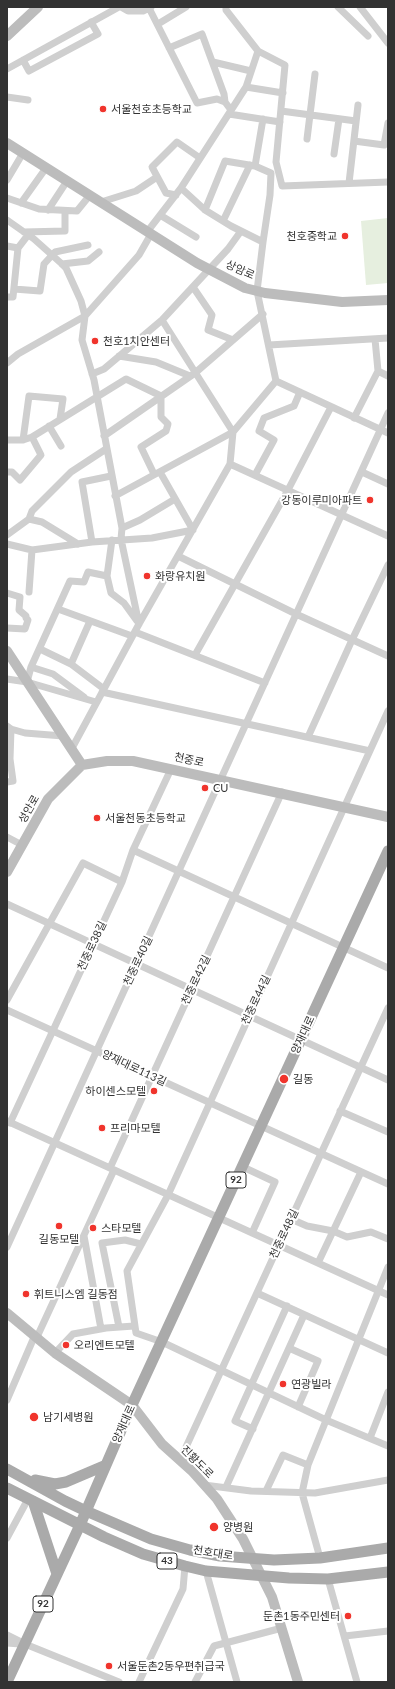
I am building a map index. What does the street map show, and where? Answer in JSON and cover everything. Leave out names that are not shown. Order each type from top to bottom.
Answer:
[{"type":"main road","name":"양재대로","points":[[7,1682],[80,1525],[132,1405],[388,850]]},
{"type":"main road","points":[[12,1471],[55,1484],[66,1482],[106,1465]]},
{"type":"main road","name":"천호대로","points":[[12,1471],[86,1511],[158,1541],[190,1550],[252,1559],[274,1560],[320,1558],[388,1548]]},
{"type":"main road","name":"천호대로","points":[[7,1488],[80,1525],[143,1554],[206,1571],[289,1578],[328,1579],[388,1572]]},
{"type":"main road","points":[[31,1500],[57,1574]]},
{"type":"street","points":[[7,36],[38,7]]},
{"type":"street","points":[[7,69],[120,7],[128,10],[143,11],[150,7],[197,103],[217,99],[225,102]]},
{"type":"street","points":[[158,24],[186,7]]},
{"type":"street","points":[[226,7],[226,10],[258,50],[286,65],[276,162],[282,186],[388,182]]},
{"type":"street","points":[[338,7],[368,36]]},
{"type":"street","points":[[363,8],[388,42]]},
{"type":"street","points":[[23,60],[29,70],[98,34],[91,22]]},
{"type":"street","points":[[170,48],[202,34],[224,94],[225,102],[230,112]]},
{"type":"street","points":[[7,363],[18,354],[85,316],[139,255],[149,233],[160,215],[181,188],[246,87],[258,50]]},
{"type":"street","points":[[213,62],[251,71]]},
{"type":"street","points":[[307,140],[315,74]]},
{"type":"street","points":[[246,87],[283,93]]},
{"type":"street","points":[[7,97],[11,99],[28,100]]},
{"type":"street","points":[[348,183],[358,105]]},
{"type":"street","points":[[281,111],[356,121]]},
{"type":"street","points":[[230,112],[280,122]]},
{"type":"street","points":[[223,221],[253,165],[263,119]]},
{"type":"street","points":[[334,154],[339,119]]},
{"type":"street","points":[[354,141],[384,145],[388,123]]},
{"type":"street","points":[[176,195],[166,193],[152,167],[177,142],[200,158]]},
{"type":"street","name":"상암로","points":[[7,143],[149,233],[209,269],[245,288],[257,291],[342,302],[388,300]]},
{"type":"street","points":[[7,180],[23,154]]},
{"type":"street","points":[[205,210],[225,161],[253,165],[271,173],[270,195],[262,242],[257,291],[276,381]]},
{"type":"street","points":[[21,203],[46,168]]},
{"type":"street","points":[[101,202],[136,191],[157,177]]},
{"type":"street","points":[[48,210],[67,181]]},
{"type":"street","points":[[181,188],[205,210],[262,242]]},
{"type":"street","points":[[7,198],[39,209],[77,212],[90,195]]},
{"type":"street","points":[[26,233],[64,231],[65,211]]},
{"type":"street","points":[[160,215],[196,237]]},
{"type":"street","points":[[7,220],[26,233],[66,268],[81,301],[85,316],[82,340],[97,396],[122,528],[121,539],[139,624]]},
{"type":"street","points":[[92,374],[104,369],[162,320],[228,249],[241,231]]},
{"type":"street","points":[[7,297],[13,297],[18,248],[26,233]]},
{"type":"street","points":[[14,289],[40,291],[44,264],[55,252],[88,245]]},
{"type":"street","points":[[7,246],[18,248]]},
{"type":"street","points":[[62,264],[88,261],[99,252]]},
{"type":"street","points":[[193,287],[212,315],[208,330],[233,340]]},
{"type":"street","points":[[104,436],[192,374],[263,314]]},
{"type":"street","points":[[71,750],[133,634],[230,464],[233,432],[192,374],[162,320]]},
{"type":"street","points":[[354,418],[378,371],[375,338]]},
{"type":"street","points":[[269,345],[388,338]]},
{"type":"street","points":[[119,356],[156,362],[192,374]]},
{"type":"street","points":[[378,371],[388,376]]},
{"type":"street","points":[[7,440],[23,440],[32,437],[126,379],[161,396]]},
{"type":"street","points":[[276,381],[388,433]]},
{"type":"street","points":[[115,496],[233,432],[276,381]]},
{"type":"street","points":[[255,476],[274,440],[259,431],[264,418],[294,406],[300,392]]},
{"type":"street","points":[[23,440],[29,396],[63,399],[60,420]]},
{"type":"street","points":[[161,396],[161,417],[168,424],[166,432],[141,447],[175,499],[192,530]]},
{"type":"street","points":[[195,655],[288,490],[331,407]]},
{"type":"street","points":[[252,409],[264,418]]},
{"type":"street","name":"천중로40길","points":[[7,1247],[388,413]]},
{"type":"street","points":[[49,426],[61,446]]},
{"type":"street","points":[[7,472],[12,472],[20,480],[41,455],[32,437]]},
{"type":"street","points":[[7,535],[29,519],[32,511],[71,472],[106,449]]},
{"type":"street","points":[[230,464],[388,536]]},
{"type":"street","points":[[362,472],[388,484]]},
{"type":"street","points":[[92,542],[82,482],[111,476]]},
{"type":"street","points":[[122,528],[140,520],[175,499]]},
{"type":"street","points":[[29,519],[42,522],[78,544]]},
{"type":"street","points":[[7,544],[32,550],[121,539],[152,538],[192,530]]},
{"type":"street","points":[[112,540],[107,576],[111,593],[124,603],[139,624]]},
{"type":"street","points":[[29,592],[32,550]]},
{"type":"street","points":[[178,556],[296,614],[388,656]]},
{"type":"street","points":[[308,737],[388,565]]},
{"type":"street","points":[[27,682],[31,667],[70,581],[84,582],[88,572],[107,576]]},
{"type":"street","points":[[7,593],[20,597],[19,610],[28,620],[25,629],[7,628]]},
{"type":"street","points":[[58,610],[195,655],[265,683]]},
{"type":"street","points":[[71,664],[90,621]]},
{"type":"street","points":[[40,649],[71,664],[103,690],[246,724],[370,751]]},
{"type":"street","points":[[7,651],[82,765]]},
{"type":"street","points":[[31,667],[53,674],[88,700]]},
{"type":"street","points":[[7,680],[27,682],[96,702]]},
{"type":"street","name":"천중로44길","points":[[134,1326],[127,1271],[168,1194],[388,712]]},
{"type":"street","points":[[7,782],[13,781],[10,759],[9,728],[25,733],[63,736]]},
{"type":"street","name":"천중로","points":[[82,765],[107,761],[133,761],[282,792],[388,817]]},
{"type":"street","name":"성안로","points":[[7,872],[48,799],[82,765]]},
{"type":"street","name":"천중로38길","points":[[9,1122],[122,882],[132,850],[171,769]]},
{"type":"street","name":"천중로42길","points":[[7,1400],[84,1236],[152,1076],[282,792]]},
{"type":"street","points":[[7,837],[22,845]]},
{"type":"street","points":[[132,850],[388,968]]},
{"type":"street","points":[[7,1000],[83,863],[122,882]]},
{"type":"street","points":[[7,904],[136,965],[388,1080]]},
{"type":"street","name":"천중로48길","points":[[180,1460],[360,1068],[385,1023],[388,1008]]},
{"type":"street","name":"양재대로113길","points":[[7,1010],[388,1184]]},
{"type":"street","points":[[340,1111],[388,1132]]},
{"type":"street","points":[[9,1122],[388,1295]]},
{"type":"street","points":[[243,1167],[275,1182],[252,1233]]},
{"type":"street","points":[[318,1263],[361,1172]]},
{"type":"street","points":[[291,1219],[307,1226],[333,1231],[348,1237],[371,1232],[388,1239]]},
{"type":"street","points":[[84,1236],[101,1329]]},
{"type":"street","points":[[118,1327],[102,1243],[125,1240],[141,1244]]},
{"type":"street","points":[[320,1558],[302,1493],[308,1465],[388,1266]]},
{"type":"street","points":[[257,1293],[388,1353]]},
{"type":"street","points":[[252,1429],[235,1421],[287,1306]]},
{"type":"street","name":"진황도로","points":[[7,1314],[36,1336],[55,1353],[132,1405],[162,1444],[192,1471],[217,1499],[243,1539],[272,1597],[298,1682]]},
{"type":"street","points":[[226,1487],[304,1315]]},
{"type":"street","points":[[55,1353],[73,1334],[101,1329],[134,1326],[136,1333],[162,1342],[326,1420],[388,1446]]},
{"type":"street","points":[[289,1348],[318,1361],[298,1407]]},
{"type":"street","points":[[370,1438],[388,1392]]},
{"type":"street","points":[[266,1491],[283,1455],[308,1465]]},
{"type":"street","points":[[203,1484],[266,1491],[315,1493],[388,1480]]},
{"type":"street","points":[[7,1538],[31,1500]]},
{"type":"street","name":"천호대로","points":[[139,1682],[184,1589],[185,1566]]},
{"type":"street","points":[[206,1571],[237,1682]]},
{"type":"street","points":[[328,1579],[357,1682]]},
{"type":"street","points":[[194,1682],[214,1646],[282,1628]]},
{"type":"street","points":[[344,1636],[388,1631]]},
{"type":"street","points":[[7,1635],[25,1644],[119,1682]]},
{"type":"street","points":[[7,1643],[25,1644]]},
{"type":"green space","points":[[388,218],[388,283],[366,285],[361,221]]},
{"type":"place","name":"서울천호초등학교","points":[[103,109]]},
{"type":"place","name":"천호중학교","points":[[345,236]]},
{"type":"place","name":"천호1치안센터","points":[[95,341]]},
{"type":"place","name":"강동이루미아파트","points":[[370,500]]},
{"type":"place","name":"화랑유치원","points":[[147,576]]},
{"type":"place","name":"CU","points":[[205,788]]},
{"type":"place","name":"서울천동초등학교","points":[[97,818]]},
{"type":"place","name":"길동","points":[[284,1079]]},
{"type":"place","name":"하이센스모텔","points":[[154,1091]]},
{"type":"place","name":"프리마모텔","points":[[102,1128]]},
{"type":"place","name":"길동모텔","points":[[59,1226]]},
{"type":"place","name":"스타모텔","points":[[93,1228]]},
{"type":"place","name":"휘트니스엠 길동점","points":[[26,1294]]},
{"type":"place","name":"오리엔트모텔","points":[[66,1345]]},
{"type":"place","name":"연광빌라","points":[[283,1384]]},
{"type":"place","name":"남기세병원","points":[[34,1417]]},
{"type":"place","name":"양병원","points":[[214,1527]]},
{"type":"place","name":"둔촌1동주민센터","points":[[348,1616]]},
{"type":"place","name":"서울둔촌2동우편취급국","points":[[109,1666]]}]
